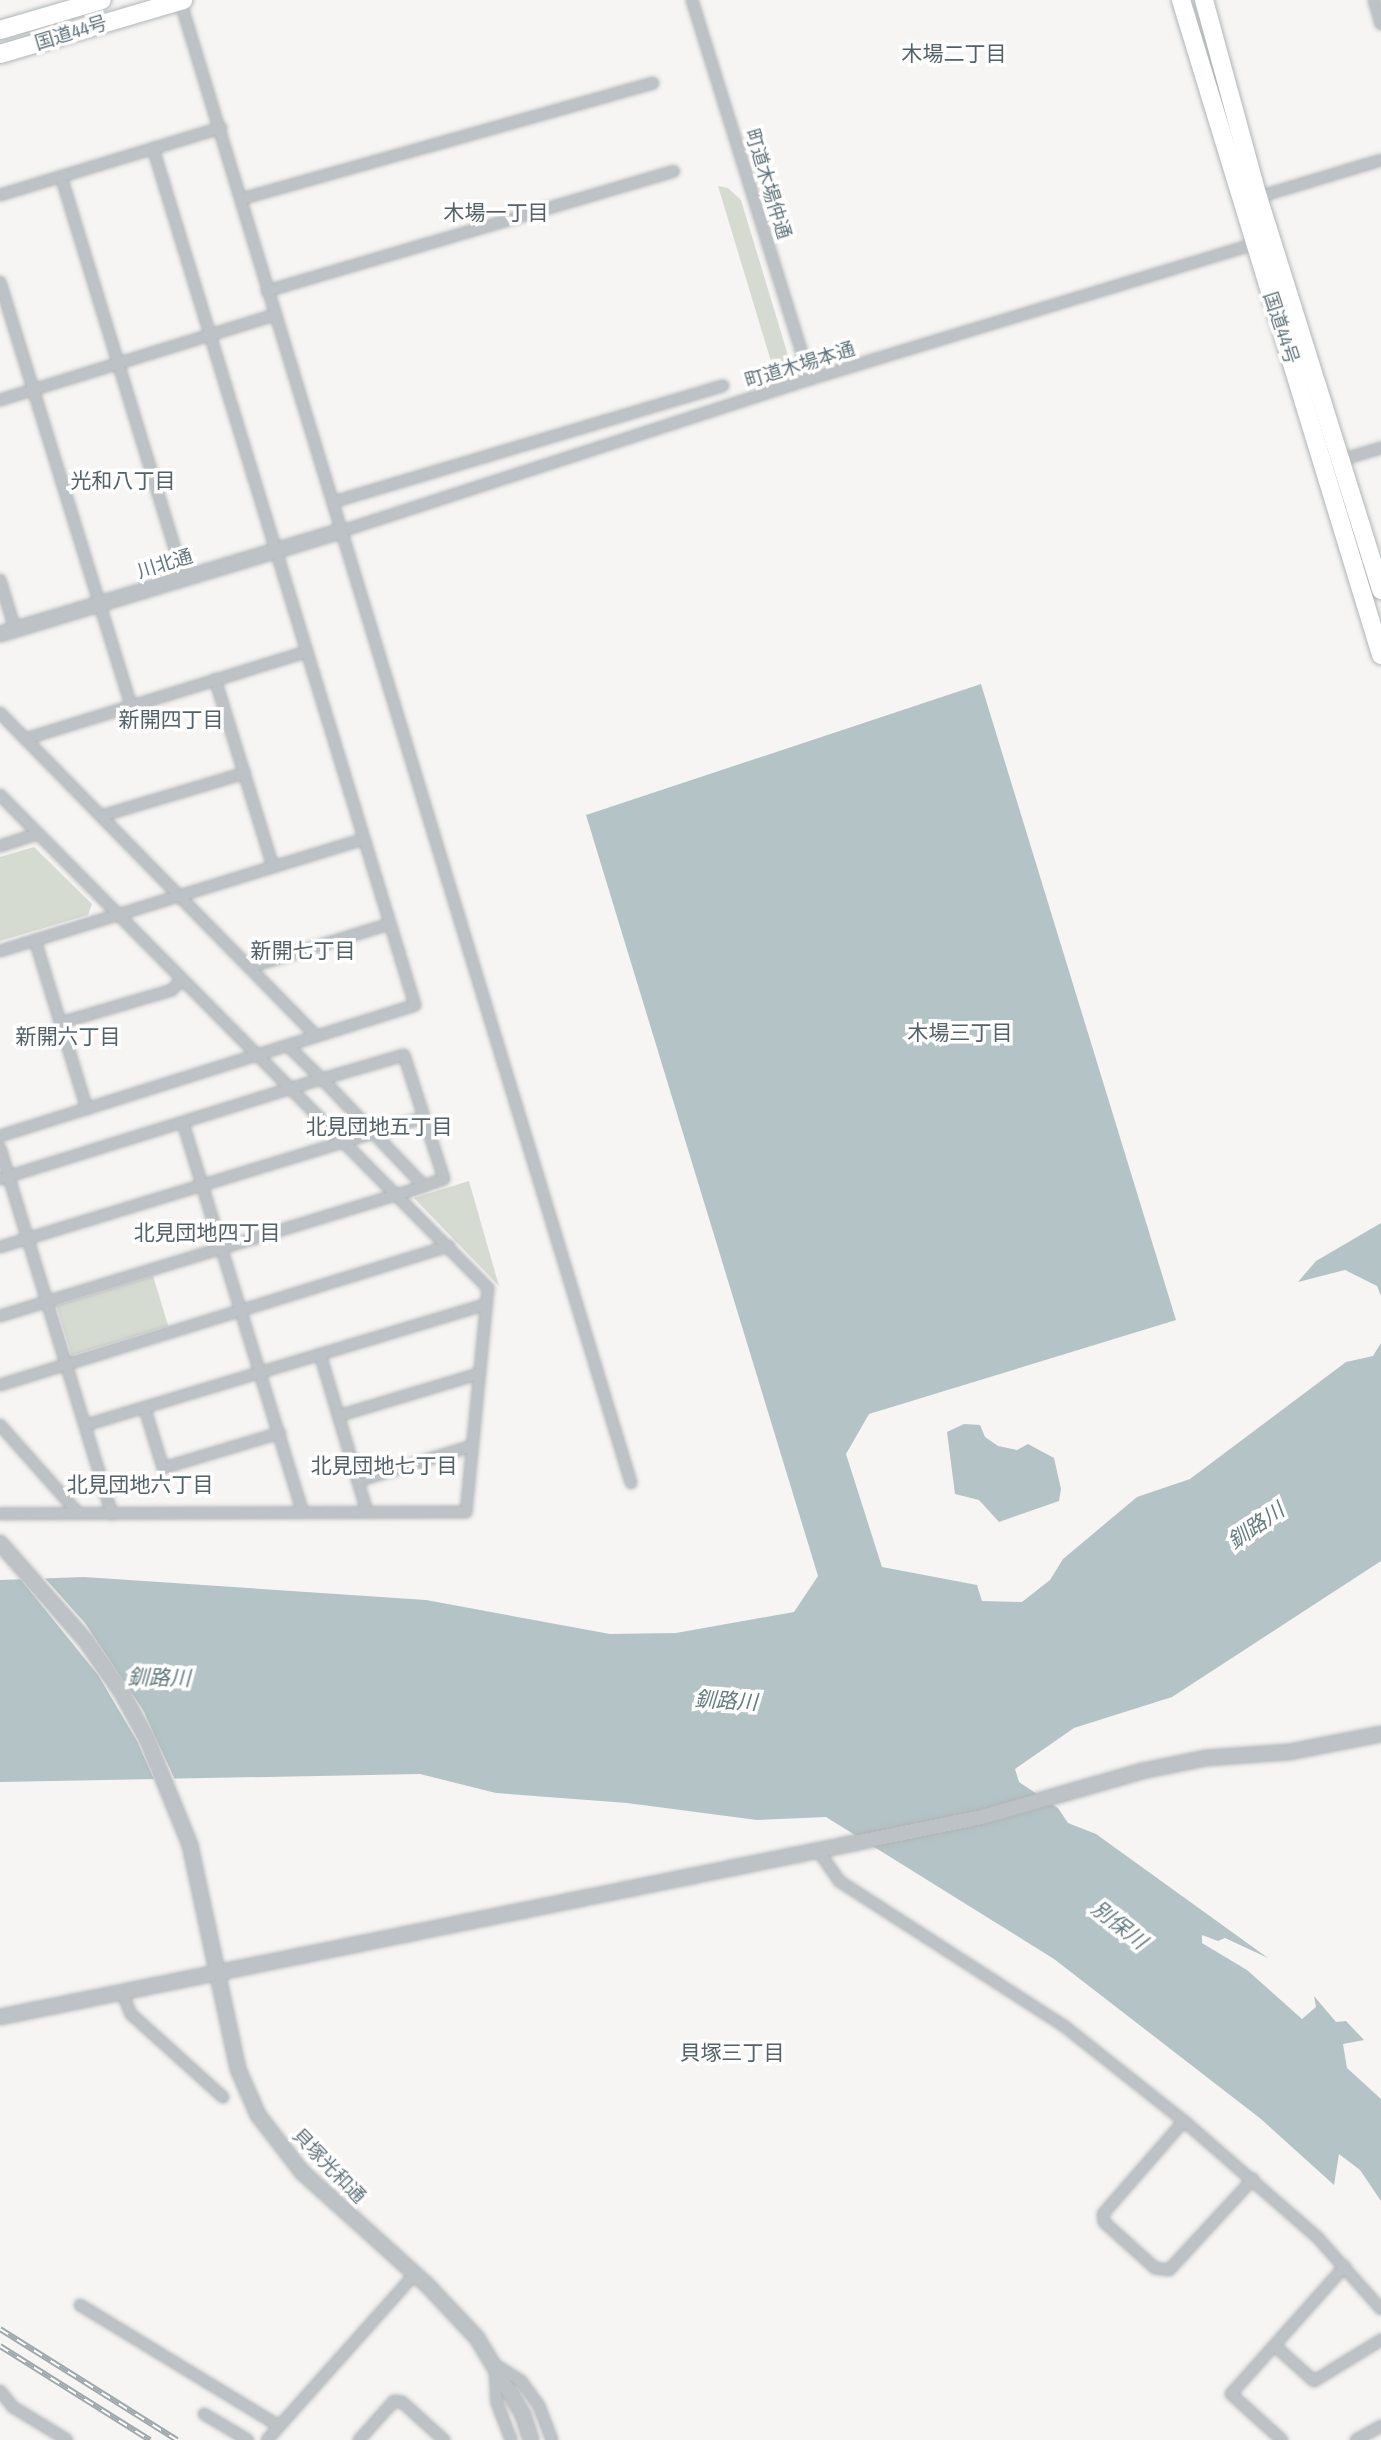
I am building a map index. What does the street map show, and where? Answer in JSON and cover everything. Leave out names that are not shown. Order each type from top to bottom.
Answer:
[{"type":"highway","name":"国道44号","points":[[0,31],[102,0]]},
{"type":"highway","name":"国道44号","points":[[4,53],[181,0]]},
{"type":"highway","name":"国道44号","points":[[1181,0],[1381,655]]},
{"type":"highway","name":"国道44号","points":[[1204,0],[1258,197],[1343,460],[1381,590]]},
{"type":"street","points":[[181,0],[267,291],[631,1483]]},
{"type":"street","name":"町道木場仲通","points":[[692,0],[810,379]]},
{"type":"street","points":[[1374,0],[1381,24]]},
{"type":"street","points":[[0,31],[4,53]]},
{"type":"street","points":[[241,199],[653,83]]},
{"type":"street","points":[[0,195],[220,128]]},
{"type":"street","points":[[0,1136],[289,1047],[315,1035],[415,1005],[153,148]]},
{"type":"street","points":[[1258,197],[1381,160]]},
{"type":"street","points":[[267,291],[674,171]]},
{"type":"street","points":[[61,176],[184,578]]},
{"type":"street","name":"町道木場本通","points":[[342,531],[810,379],[1272,239]]},
{"type":"street","points":[[0,282],[131,706]]},
{"type":"street","points":[[0,400],[275,315]]},
{"type":"street","points":[[333,502],[723,386]]},
{"type":"street","points":[[1325,465],[1381,448]]},
{"type":"street","name":"川北通","points":[[0,634],[342,531]]},
{"type":"street","points":[[0,580],[15,629]]},
{"type":"street","points":[[25,738],[306,652]]},
{"type":"street","points":[[215,679],[273,866]]},
{"type":"street","points":[[0,713],[315,1035]]},
{"type":"street","points":[[101,816],[244,773]]},
{"type":"street","points":[[0,795],[180,981],[348,1141],[488,1288],[466,1512],[0,1514]]},
{"type":"street","points":[[0,846],[37,834]]},
{"type":"street","points":[[0,951],[364,839]]},
{"type":"street","points":[[250,967],[390,924]]},
{"type":"street","points":[[35,940],[87,1109]]},
{"type":"street","points":[[60,1023],[172,990],[180,981]]},
{"type":"street","points":[[289,1047],[424,1186]]},
{"type":"street","points":[[0,1316],[444,1180],[404,1055],[4,1178]]},
{"type":"street","points":[[0,1247],[424,1117]]},
{"type":"street","points":[[183,1123],[224,1247],[303,1512]]},
{"type":"street","points":[[0,1147],[4,1178],[27,1238],[112,1514]]},
{"type":"street","points":[[0,1385],[449,1246]]},
{"type":"street","points":[[86,1425],[486,1304]]},
{"type":"street","points":[[320,1354],[367,1512]]},
{"type":"street","points":[[338,1416],[478,1374]]},
{"type":"street","points":[[145,1409],[163,1468],[280,1433]]},
{"type":"street","points":[[0,1425],[78,1513]]},
{"type":"street","points":[[358,1481],[472,1446]]},
{"type":"street","name":"貝塚光和通","points":[[0,1542],[122,1693],[168,1788],[190,1845],[237,2069],[258,2115],[302,2172],[415,2274],[477,2338],[494,2364],[531,2440]]},
{"type":"street","points":[[0,2017],[1061,1797],[1142,1770],[1206,1758],[1289,1752],[1381,1734]]},
{"type":"street","points":[[817,1849],[839,1881],[1064,2026],[1184,2121],[1253,2179],[1345,2266],[1381,2309]]},
{"type":"street","points":[[122,1992],[131,2014],[223,2097]]},
{"type":"street","points":[[1184,2121],[1103,2214],[1104,2222],[1154,2268],[1169,2270],[1253,2179]]},
{"type":"street","points":[[1282,2440],[1231,2394],[1345,2266]]},
{"type":"street","points":[[267,2440],[277,2425],[415,2274]]},
{"type":"street","points":[[80,2305],[277,2425]]},
{"type":"street","points":[[1275,2346],[1314,2381],[1381,2340]]},
{"type":"street","points":[[494,2364],[497,2403],[511,2440]]},
{"type":"street","points":[[494,2364],[521,2381],[539,2406],[552,2440]]},
{"type":"street","points":[[0,2391],[13,2407],[67,2440]]},
{"type":"street","points":[[359,2440],[394,2401],[402,2402],[444,2440]]},
{"type":"street","points":[[204,2414],[248,2440]]},
{"type":"street","points":[[1356,2440],[1381,2426]]},
{"type":"shaded area","points":[[718,186],[728,188],[741,200],[790,362],[773,368]]},
{"type":"shaded area","points":[[34,847],[92,904],[88,915],[0,941],[0,857]]},
{"type":"shaded area","points":[[469,1181],[499,1286],[414,1198]]},
{"type":"shaded area","points":[[153,1276],[168,1326],[72,1355],[56,1306]]},
{"type":"water","points":[[981,684],[1176,1320],[869,1414],[846,1454],[882,1567],[977,1585],[982,1601],[1022,1602],[1050,1580],[1063,1559],[1137,1497],[1190,1479],[1346,1362],[1373,1356],[1381,1343],[1381,1561],[1172,1697],[1074,1728],[1015,1769],[1019,1782],[1058,1808],[1068,1823],[1096,1834],[1268,1958],[1225,1938],[1218,1941],[1202,1935],[1202,1943],[1247,1970],[1302,2019],[1316,2007],[1314,1996],[1336,2022],[1346,2021],[1364,2040],[1343,2044],[1347,2068],[1381,2099],[1381,2201],[1360,2170],[1339,2154],[1334,2185],[1261,2119],[1054,1959],[826,1817],[757,1820],[627,1803],[496,1793],[420,1774],[0,1782],[0,1580],[84,1577],[426,1600],[610,1634],[676,1633],[794,1612],[818,1576],[586,815]]},
{"type":"water","points":[[1381,1223],[1381,1296],[1377,1286],[1345,1270],[1298,1282],[1316,1261]]},
{"type":"water","points":[[964,1424],[980,1425],[985,1437],[998,1446],[1017,1450],[1028,1444],[1054,1458],[1061,1489],[1059,1501],[999,1522],[979,1500],[955,1494],[947,1432]]},
{"type":"pier","points":[[17,1575],[42,1575],[85,1623],[143,1710],[176,1782],[155,1782],[137,1741],[98,1675]]},
{"type":"railway","points":[[0,2329],[177,2440]]},
{"type":"railway","points":[[0,2346],[150,2440]]},
{"type":"district","name":"木場二丁目","points":[[954,54]]},
{"type":"district","name":"木場一丁目","points":[[496,213]]},
{"type":"district","name":"光和八丁目","points":[[123,481]]},
{"type":"district","name":"新開四丁目","points":[[171,720]]},
{"type":"district","name":"新開七丁目","points":[[303,951]]},
{"type":"district","name":"木場三丁目","points":[[960,1033]]},
{"type":"district","name":"新開六丁目","points":[[68,1037]]},
{"type":"district","name":"北見団地五丁目","points":[[379,1127]]},
{"type":"district","name":"北見団地四丁目","points":[[207,1233]]},
{"type":"district","name":"北見団地七丁目","points":[[384,1466]]},
{"type":"district","name":"北見団地六丁目","points":[[140,1485]]},
{"type":"district","name":"貝塚三丁目","points":[[732,2053]]},
{"type":"water label","name":"釧路川","points":[[1256,1526]]},
{"type":"water label","name":"釧路川","points":[[159,1678]]},
{"type":"water label","name":"釧路川","points":[[726,1701]]},
{"type":"water label","name":"別保川","points":[[1119,1925]]}]
